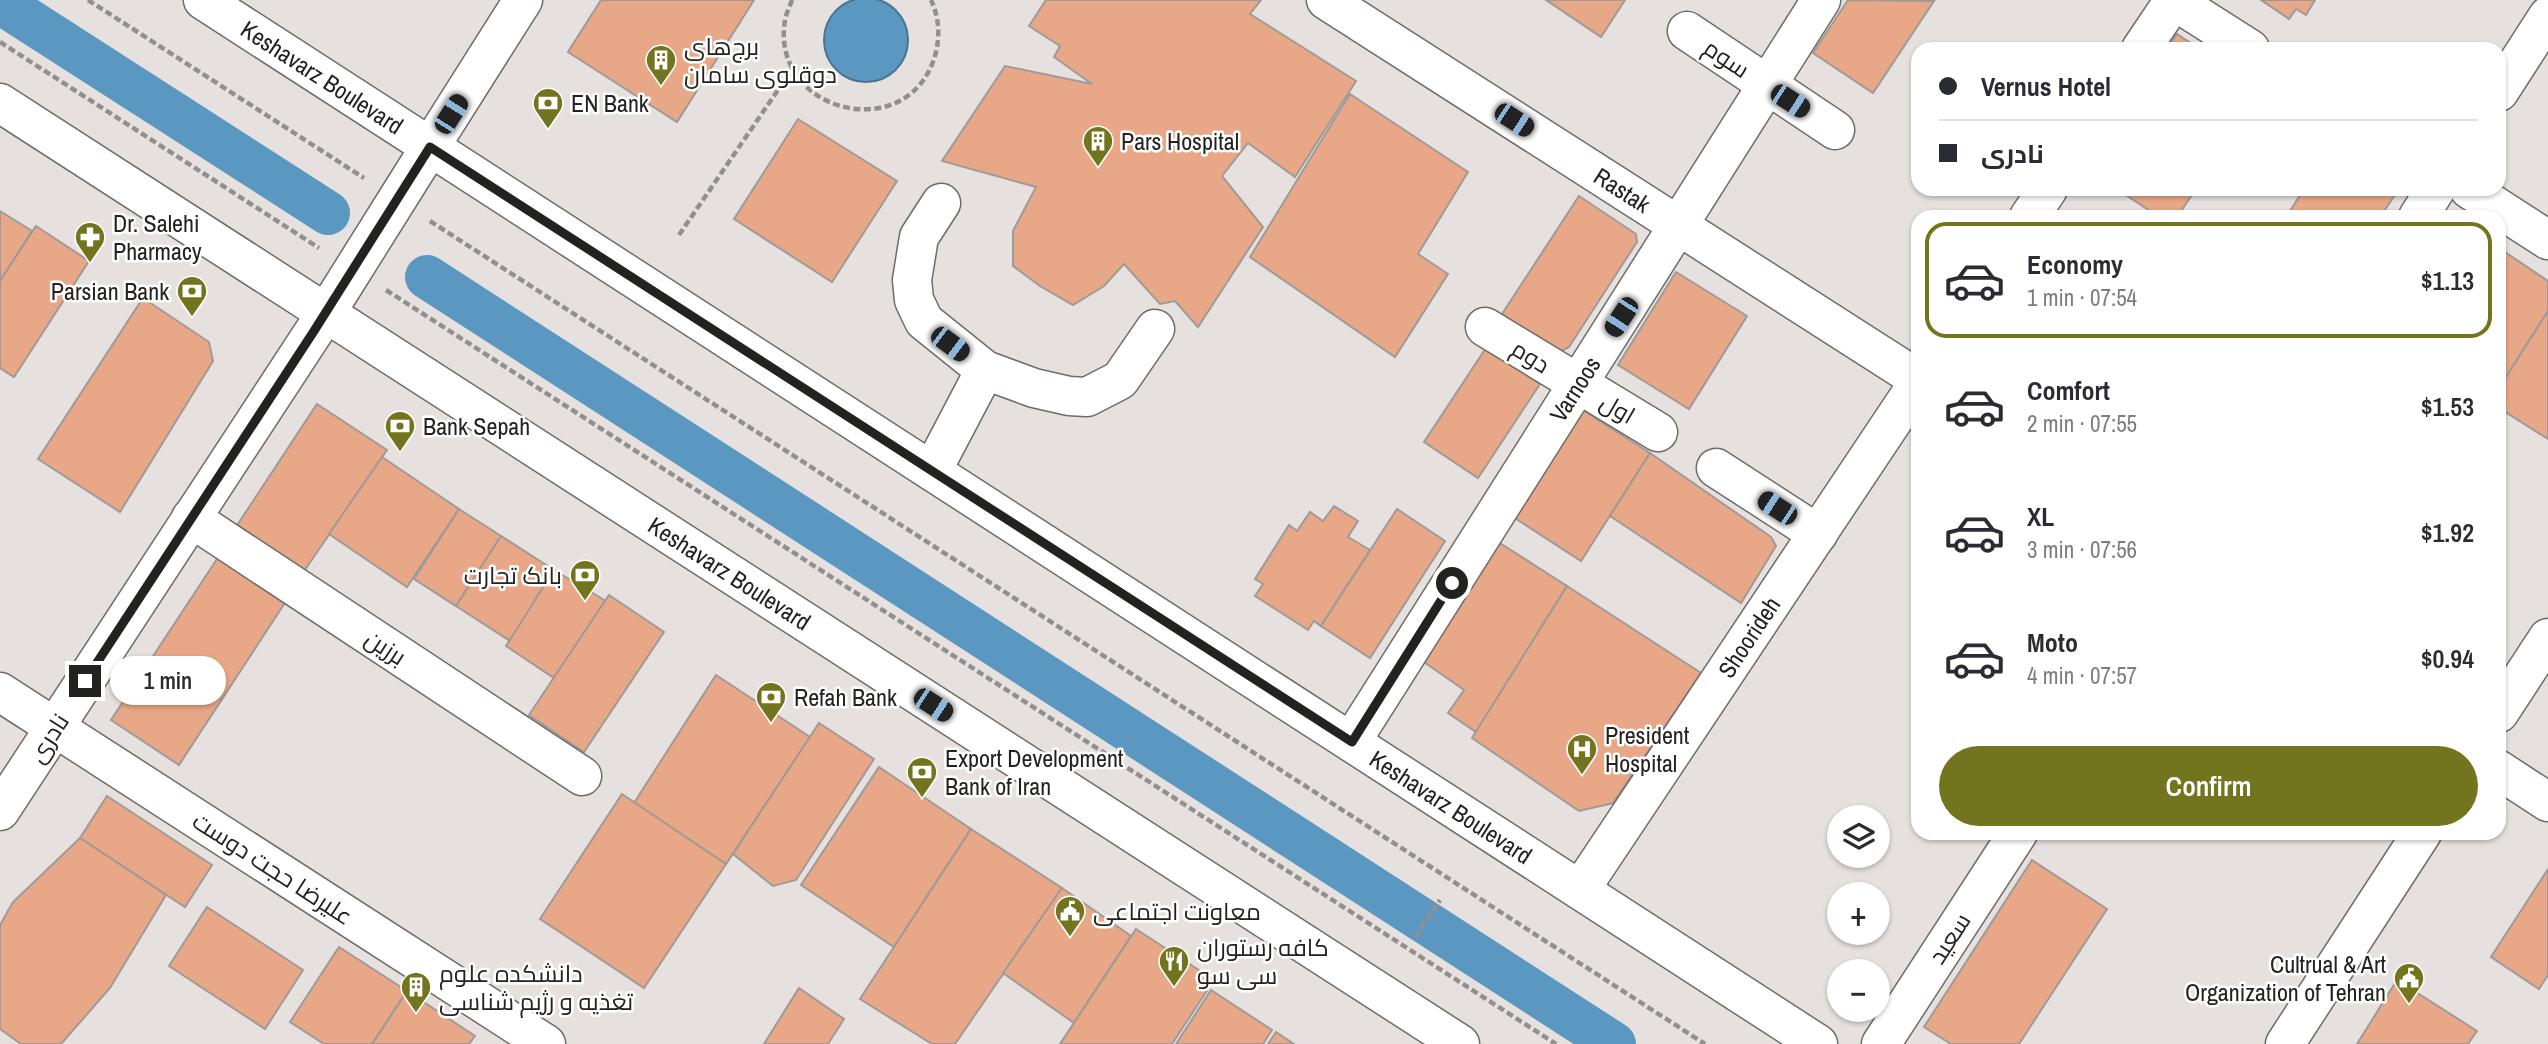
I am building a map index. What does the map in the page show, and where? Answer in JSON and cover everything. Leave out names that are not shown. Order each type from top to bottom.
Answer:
[{"type":"street","name":"Keshavarz Boulevard","points":[[203,0],[1818,1044]]},
{"type":"street","name":"نادری","points":[[0,811],[326,313],[523,0]]},
{"type":"street","name":"Rastak","points":[[1326,0],[1911,376]]},
{"type":"street","name":"Varnoos","points":[[1352,742],[1821,0]]},
{"type":"street","points":[[2146,42],[2174,0],[2239,42]]},
{"type":"street","points":[[2506,81],[2548,16]]},
{"type":"street","name":"سوم","points":[[1687,31],[1835,130]]},
{"type":"street","name":"Keshavarz Boulevard","points":[[0,103],[1453,1042]]},
{"type":"street","points":[[2480,196],[2502,210]]},
{"type":"street","points":[[942,203],[919,237],[912,280],[914,300],[923,321],[985,370],[1034,388],[1087,397],[1120,380],[1155,329]]},
{"type":"street","points":[[2506,213],[2548,240]]},
{"type":"street","name":"دوم","points":[[1485,327],[1578,385]]},
{"type":"street","points":[[932,471],[985,370]]},
{"type":"street","name":"اول","points":[[1578,385],[1658,432]]},
{"type":"street","name":"Shoorideh","points":[[1580,890],[1911,392]]},
{"type":"street","points":[[1716,468],[1818,534]]},
{"type":"street","name":"برزین","points":[[191,518],[582,776]]},
{"type":"street","points":[[2506,702],[2548,638]]},
{"type":"street","name":"علیرضا حجت دوست","points":[[0,692],[546,1044]]},
{"type":"street","points":[[2506,775],[2548,802]]},
{"type":"street","name":"سعید","points":[[1881,1044],[2013,840]]},
{"type":"street","points":[[2285,1044],[2416,840]]},
{"type":"path","points":[[88,0],[1705,1044]]},
{"type":"path","points":[[792,0],[785,20],[785,45],[793,68],[807,88],[827,102],[850,110],[874,109],[898,102],[919,86],[933,64],[939,37],[936,11],[930,0]]},
{"type":"path","points":[[0,42],[1556,1044]]},
{"type":"path","points":[[679,234],[793,68]]},
{"type":"path","points":[[1416,937],[1440,900]]},
{"type":"water","points":[[858,-1],[874,-1],[889,5],[901,17],[907,32],[907,48],[901,63],[889,75],[874,81],[858,81],[843,75],[831,63],[825,48],[825,32],[831,17],[843,5]]},
{"type":"building","name":"برج‌های دوقلوی سامان","points":[[601,0],[754,0],[677,122],[568,52]]},
{"type":"building","name":"Pars Hospital","points":[[1046,0],[1261,0],[1250,14],[1356,81],[1295,177],[1248,143],[1222,176],[1263,227],[1198,327],[1175,301],[1160,304],[1124,264],[1104,286],[1073,305],[1040,286],[1013,266],[1013,231],[1036,187],[942,161],[1005,66],[1092,84],[1054,57],[1060,46],[1029,26]]},
{"type":"building","points":[[1546,0],[1625,0],[1601,37]]},
{"type":"building","points":[[1848,0],[1934,1],[1873,93],[1813,53]]},
{"type":"building","points":[[2261,0],[2315,0],[2306,15],[2296,9],[2289,19]]},
{"type":"building","points":[[2177,34],[2189,42],[2172,42]]},
{"type":"building","points":[[1350,94],[1468,172],[1418,254],[1448,274],[1395,357],[1250,257]]},
{"type":"building","points":[[798,119],[897,181],[832,282],[734,219]]},
{"type":"building","points":[[1579,196],[1636,234],[1637,242],[1569,347],[1558,353],[1502,314]]},
{"type":"building","points":[[2128,196],[2191,196],[2182,210],[2148,210]]},
{"type":"building","points":[[2300,196],[2394,196],[2385,210],[2290,210]]},
{"type":"building","points":[[0,211],[32,231],[0,281]]},
{"type":"building","points":[[36,226],[89,261],[14,377],[0,368],[0,281]]},
{"type":"building","points":[[2506,253],[2548,281],[2548,311],[2506,377]]},
{"type":"building","points":[[1676,272],[1747,316],[1689,409],[1618,365]]},
{"type":"building","points":[[143,298],[209,342],[213,361],[120,512],[38,459]]},
{"type":"building","points":[[2548,311],[2548,439],[2506,412],[2506,377]]},
{"type":"building","points":[[1486,348],[1540,384],[1478,478],[1424,442]]},
{"type":"building","points":[[317,404],[387,450],[298,580],[230,536]]},
{"type":"building","points":[[1576,406],[1650,453],[1581,561],[1507,513]]},
{"type":"building","points":[[1650,453],[1771,537],[1776,546],[1741,603],[1610,516]]},
{"type":"building","points":[[382,457],[459,509],[407,587],[329,534]]},
{"type":"building","points":[[1334,506],[1358,521],[1348,537],[1370,550],[1321,626],[1314,621],[1308,630],[1255,596],[1263,584],[1255,579],[1289,525],[1297,531],[1310,512],[1323,521]]},
{"type":"building","points":[[459,509],[501,536],[456,606],[414,579]]},
{"type":"building","points":[[1397,509],[1445,541],[1370,658],[1321,626]]},
{"type":"building","points":[[501,536],[554,570],[510,641],[456,606]]},
{"type":"building","points":[[1492,538],[1567,586],[1476,732],[1448,713],[1464,690],[1417,657]]},
{"type":"building","points":[[223,550],[290,595],[179,765],[111,720]]},
{"type":"building","points":[[554,570],[606,601],[554,678],[506,646]]},
{"type":"building","points":[[1567,586],[1701,673],[1613,803],[1579,811],[1472,738]]},
{"type":"building","points":[[609,595],[664,632],[584,752],[529,715]]},
{"type":"building","points":[[716,675],[810,737],[726,864],[634,803]]},
{"type":"building","points":[[819,723],[874,759],[796,880],[773,886],[733,854]]},
{"type":"building","points":[[879,767],[971,829],[894,947],[801,885]]},
{"type":"building","points":[[622,794],[726,864],[644,988],[540,919]]},
{"type":"building","points":[[107,796],[212,865],[185,907],[80,838]]},
{"type":"building","points":[[971,829],[1062,888],[955,1044],[932,1044],[860,999]]},
{"type":"building","points":[[80,838],[166,895],[110,988],[61,1044],[21,1044],[0,1029],[0,925],[13,902]]},
{"type":"building","points":[[2032,860],[2107,909],[2019,1044],[1951,1044],[1924,1027]]},
{"type":"building","points":[[2548,869],[2548,975],[2539,989],[2491,957]]},
{"type":"building","points":[[1062,888],[1131,936],[1074,1023],[1003,973]]},
{"type":"building","points":[[207,907],[303,970],[265,1029],[169,966]]},
{"type":"building","points":[[1136,929],[1214,980],[1172,1044],[1060,1044]]},
{"type":"building","points":[[339,947],[407,991],[372,1044],[324,1044],[290,1022]]},
{"type":"building","name":"Cultrual & Art Organization of Tehran","points":[[2397,980],[2477,1031],[2468,1044],[2357,1044]]},
{"type":"building","points":[[799,988],[844,1019],[828,1044],[764,1044]]},
{"type":"building","points":[[1211,990],[1272,1030],[1263,1044],[1176,1044]]},
{"type":"building","name":"دانشکده علوم تغذیه و رژیم شناسی","points":[[407,991],[475,1036],[469,1044],[372,1044]]},
{"type":"building","points":[[1276,1032],[1294,1044],[1268,1044]]},
{"type":"waterway","points":[[0,2],[328,213]]},
{"type":"waterway","points":[[427,277],[1614,1044]]},
{"type":"place","name":"برج‌های دوقلوی سامان","points":[[661,87]]},
{"type":"place","name":"EN Bank","points":[[548,130]]},
{"type":"place","name":"Pars Hospital","points":[[1098,168]]},
{"type":"place","name":"Dr. Salehi Pharmacy","points":[[90,264]]},
{"type":"place","name":"Parsian Bank","points":[[192,318]]},
{"type":"place","name":"Bank Sepah","points":[[400,453]]},
{"type":"place","name":"بانک تجارت","points":[[585,602]]},
{"type":"place","name":"Refah Bank","points":[[771,724]]},
{"type":"place","name":"President Hospital","points":[[1582,776]]},
{"type":"place","name":"Export Development Bank of Iran","points":[[922,799]]},
{"type":"place","name":"معاونت اجتماعی","points":[[1070,938]]},
{"type":"place","name":"کافه رستوران سی سو","points":[[1174,988]]},
{"type":"place","name":"Cultrual & Art Organization of Tehran","points":[[2409,1005]]},
{"type":"place","name":"دانشکده علوم تغذیه و رژیم شناسی","points":[[416,1014]]},
{"type":"route","points":[[85,681],[314,331],[430,147],[1352,742],[1452,583]]}]
